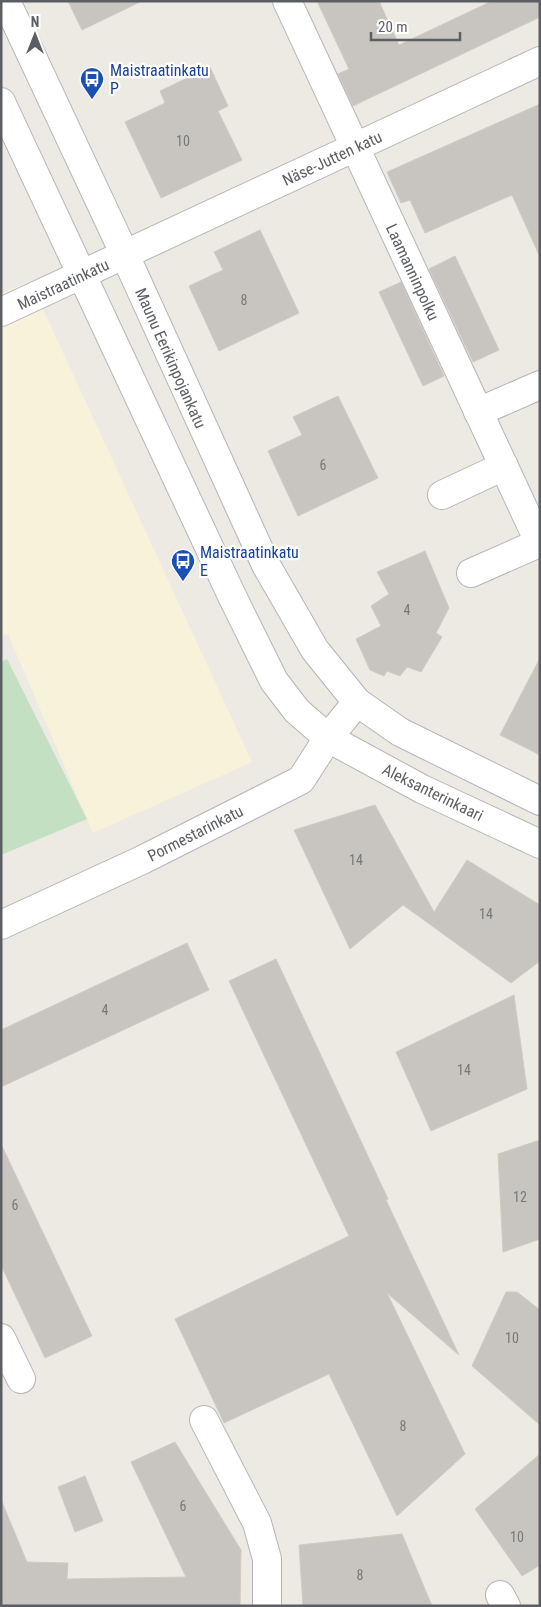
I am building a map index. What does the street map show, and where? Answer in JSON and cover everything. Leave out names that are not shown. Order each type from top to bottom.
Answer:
[{"type":"street","name":"Maunu Eerikinpojankatu","points":[[6,1],[266,566],[315,650],[357,702]]},
{"type":"street","name":"Laamanninpolku","points":[[287,1],[540,543]]},
{"type":"street","name":"Näse-Jutten katu","points":[[124,255],[540,61]]},
{"type":"street","points":[[1,102],[270,674],[297,711],[328,738]]},
{"type":"street","name":"Maistraatinkatu","points":[[1,312],[124,255]]},
{"type":"street","points":[[478,412],[540,385]]},
{"type":"street","points":[[442,495],[504,466]]},
{"type":"street","points":[[471,573],[540,543]]},
{"type":"street","points":[[357,702],[400,732],[540,801]]},
{"type":"street","name":"Pormestarinkatu","points":[[1,925],[142,860],[301,780],[328,738],[357,702]]},
{"type":"street","name":"Aleksanterinkaari","points":[[328,738],[422,789],[540,844]]},
{"type":"street","points":[[1,1338],[21,1379]]},
{"type":"street","points":[[204,1420],[257,1523],[267,1559],[267,1606]]},
{"type":"shaded area","points":[[30,281],[252,762],[93,833],[8,634],[1,637],[1,294]]},
{"type":"green space","points":[[7,659],[87,819],[1,855],[1,662]]},
{"type":"building","points":[[68,1],[142,1],[82,30]]},
{"type":"building","points":[[317,1],[379,1],[399,45],[492,1],[540,1],[540,17],[353,106],[338,74],[349,69]]},
{"type":"building","points":[[210,67],[228,106],[218,111],[242,160],[161,198],[125,122],[165,103],[160,91]]},
{"type":"building","points":[[540,104],[540,257],[512,195],[425,233],[410,200],[401,203],[387,172]]},
{"type":"building","points":[[260,230],[299,313],[219,351],[189,286],[223,270],[214,252]]},
{"type":"building","points":[[455,256],[499,350],[473,362],[429,269]]},
{"type":"building","points":[[401,282],[444,376],[423,386],[379,292]]},
{"type":"building","points":[[338,396],[378,478],[298,516],[268,451],[302,435],[293,417]]},
{"type":"building","points":[[425,551],[449,608],[436,633],[442,637],[421,672],[407,667],[400,676],[387,671],[384,676],[370,670],[356,639],[381,626],[371,606],[389,594],[377,572]]},
{"type":"building","points":[[540,658],[540,755],[500,735]]},
{"type":"building","points":[[375,805],[434,912],[467,860],[540,905],[540,961],[511,983],[403,905],[350,949],[294,830]]},
{"type":"building","points":[[187,943],[209,990],[1,1087],[1,1030]]},
{"type":"building","points":[[276,959],[459,1355],[387,1293],[465,1454],[397,1516],[329,1374],[224,1423],[175,1319],[349,1236],[229,981]]},
{"type":"building","points":[[514,995],[527,1089],[431,1131],[396,1052]]},
{"type":"building","points":[[540,1140],[540,1239],[503,1252],[498,1154]]},
{"type":"building","points":[[1,1144],[92,1336],[45,1358],[1,1265]]},
{"type":"building","points":[[506,1292],[517,1292],[540,1310],[540,1425],[472,1366]]},
{"type":"building","points":[[175,1442],[241,1550],[240,1606],[1,1606],[2,1502],[27,1562],[68,1563],[67,1579],[186,1577],[131,1462]]},
{"type":"building","points":[[540,1454],[540,1565],[522,1576],[475,1509]]},
{"type":"building","points":[[85,1476],[103,1521],[75,1532],[58,1487]]},
{"type":"building","points":[[402,1534],[432,1606],[303,1606],[299,1545]]},
{"type":"place","name":"Maistraatinkatu P","points":[[92,100]]},
{"type":"place","name":"Maistraatinkatu E","points":[[183,582]]}]
